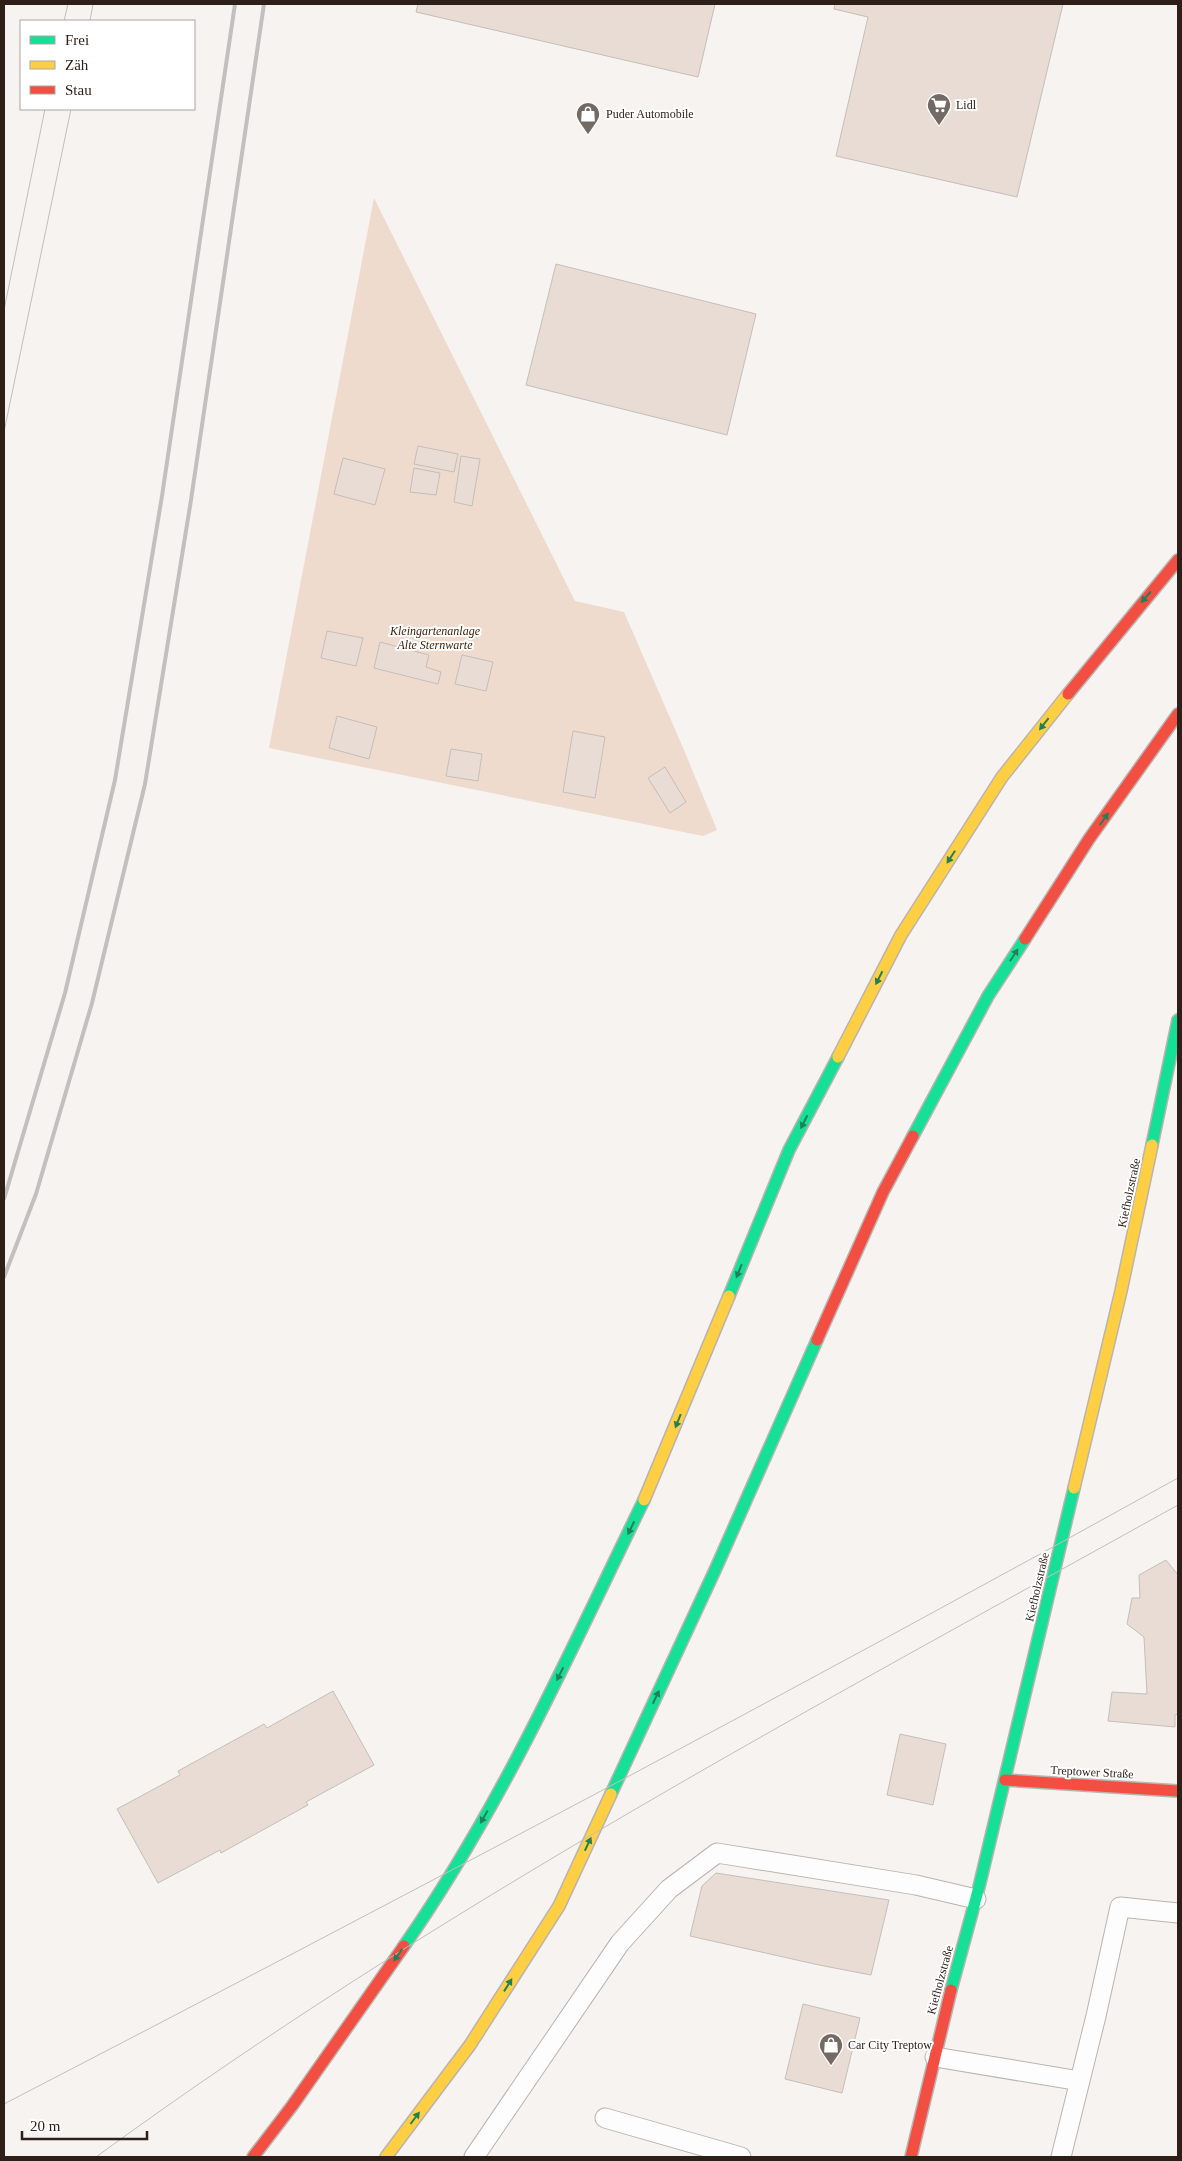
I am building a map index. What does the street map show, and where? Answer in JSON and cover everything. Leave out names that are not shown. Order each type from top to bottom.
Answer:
[{"type":"main road","points":[[253,2157],[292,2106],[430,1909],[522,1753],[652,1484],[789,1150],[901,935],[1002,777],[1132,614],[1178,560]]},
{"type":"main road","points":[[386,2157],[470,2045],[559,1906],[716,1568],[883,1192],[988,996],[1089,840],[1178,714]]},
{"type":"main road","name":"Kiefholzstraße","points":[[911,2157],[1005,1780],[1130,1256],[1178,1020]]},
{"type":"main road","name":"Treptower Straße","points":[[1005,1780],[1178,1791]]},
{"type":"lane","points":[[474,2157],[620,1943],[668,1889],[717,1853],[916,1885],[976,1899]]},
{"type":"lane","points":[[1061,2157],[1120,1907],[1178,1913]]},
{"type":"lane","points":[[935,2058],[1080,2081]]},
{"type":"lane","points":[[605,2118],[741,2157]]},
{"type":"green space","name":"Kleingartenanlage Alte Sternwarte","points":[[374,198],[575,601],[624,612],[717,830],[703,836],[269,748]]},
{"type":"building","points":[[418,4],[715,4],[698,77],[416,12]]},
{"type":"building","name":"Lidl","points":[[835,4],[1063,4],[1017,197],[836,156],[868,17],[834,9]]},
{"type":"building","points":[[556,264],[756,314],[727,435],[526,385]]},
{"type":"building","points":[[418,446],[458,454],[454,472],[414,464]]},
{"type":"building","points":[[461,456],[480,459],[472,506],[454,502]]},
{"type":"building","points":[[343,458],[385,469],[375,505],[334,494]]},
{"type":"building","points":[[414,468],[440,473],[436,495],[410,492]]},
{"type":"building","points":[[327,631],[363,638],[356,666],[321,658]]},
{"type":"building","points":[[380,642],[429,655],[426,667],[441,672],[438,684],[374,668]]},
{"type":"building","points":[[462,655],[493,662],[486,691],[455,684]]},
{"type":"building","points":[[337,716],[377,727],[369,759],[329,748]]},
{"type":"building","points":[[573,731],[605,737],[595,798],[563,792]]},
{"type":"building","points":[[451,749],[482,754],[478,781],[446,776]]},
{"type":"building","points":[[665,767],[686,802],[670,813],[648,778]]},
{"type":"building","points":[[1166,1560],[1178,1575],[1178,1714],[1175,1715],[1175,1727],[1108,1721],[1112,1692],[1147,1694],[1144,1637],[1127,1624],[1132,1598],[1140,1598],[1139,1575]]},
{"type":"building","points":[[333,1691],[374,1765],[306,1802],[308,1805],[221,1853],[220,1850],[158,1883],[117,1809],[180,1775],[178,1771],[264,1724],[267,1728]]},
{"type":"building","points":[[900,1734],[946,1744],[933,1805],[887,1795]]},
{"type":"building","points":[[716,1873],[889,1900],[871,1975],[690,1936],[702,1886]]},
{"type":"building","points":[[803,2004],[860,2018],[842,2093],[785,2079]]},
{"type":"tram line","points":[[64,20],[68,4]]},
{"type":"tram line","points":[[90,20],[93,4]]},
{"type":"tram line","points":[[4,310],[45,110]]},
{"type":"tram line","points":[[4,432],[71,110]]},
{"type":"tram line","points":[[4,2104],[593,1795],[886,1638],[1178,1478]]},
{"type":"tram line","points":[[96,2157],[226,2066],[357,1978],[491,1895],[764,1735],[1178,1505]]},
{"type":"railway","points":[[4,1199],[65,993],[115,780],[162,496],[235,4]]},
{"type":"railway","points":[[4,1277],[36,1194],[92,1003],[145,784],[191,500],[264,4]]},
{"type":"traffic: fast","points":[[913,1136],[988,996],[1025,939]]},
{"type":"traffic: fast","points":[[1152,1145],[1178,1020]]},
{"type":"traffic: fast","points":[[729,1296],[789,1150],[838,1057]]},
{"type":"traffic: fast","points":[[611,1794],[716,1568],[817,1340]]},
{"type":"traffic: fast","points":[[951,1990],[979,1887],[1074,1488]]},
{"type":"traffic: fast","points":[[404,1946],[439,1893],[503,1784],[533,1728],[644,1500]]},
{"type":"traffic: slow","points":[[838,1057],[901,935],[1002,777],[1068,694]]},
{"type":"traffic: slow","points":[[1074,1488],[1121,1291],[1152,1145]]},
{"type":"traffic: slow","points":[[644,1500],[729,1296]]},
{"type":"traffic: slow","points":[[386,2157],[470,2045],[559,1906],[611,1794]]},
{"type":"traffic: jam","points":[[1068,694],[1178,560]]},
{"type":"traffic: jam","points":[[1025,939],[1089,839],[1178,714]]},
{"type":"traffic: jam","points":[[817,1340],[883,1192],[913,1136]]},
{"type":"traffic: jam","points":[[1005,1780],[1178,1791]]},
{"type":"traffic: jam","points":[[253,2157],[292,2106],[404,1946]]},
{"type":"traffic: jam","points":[[911,2157],[951,1990]]},
{"type":"place","name":"Lidl","points":[[939,126]]},
{"type":"place","name":"Puder Automobile","points":[[588,135]]},
{"type":"place","name":"Car City Treptow","points":[[831,2066]]}]
